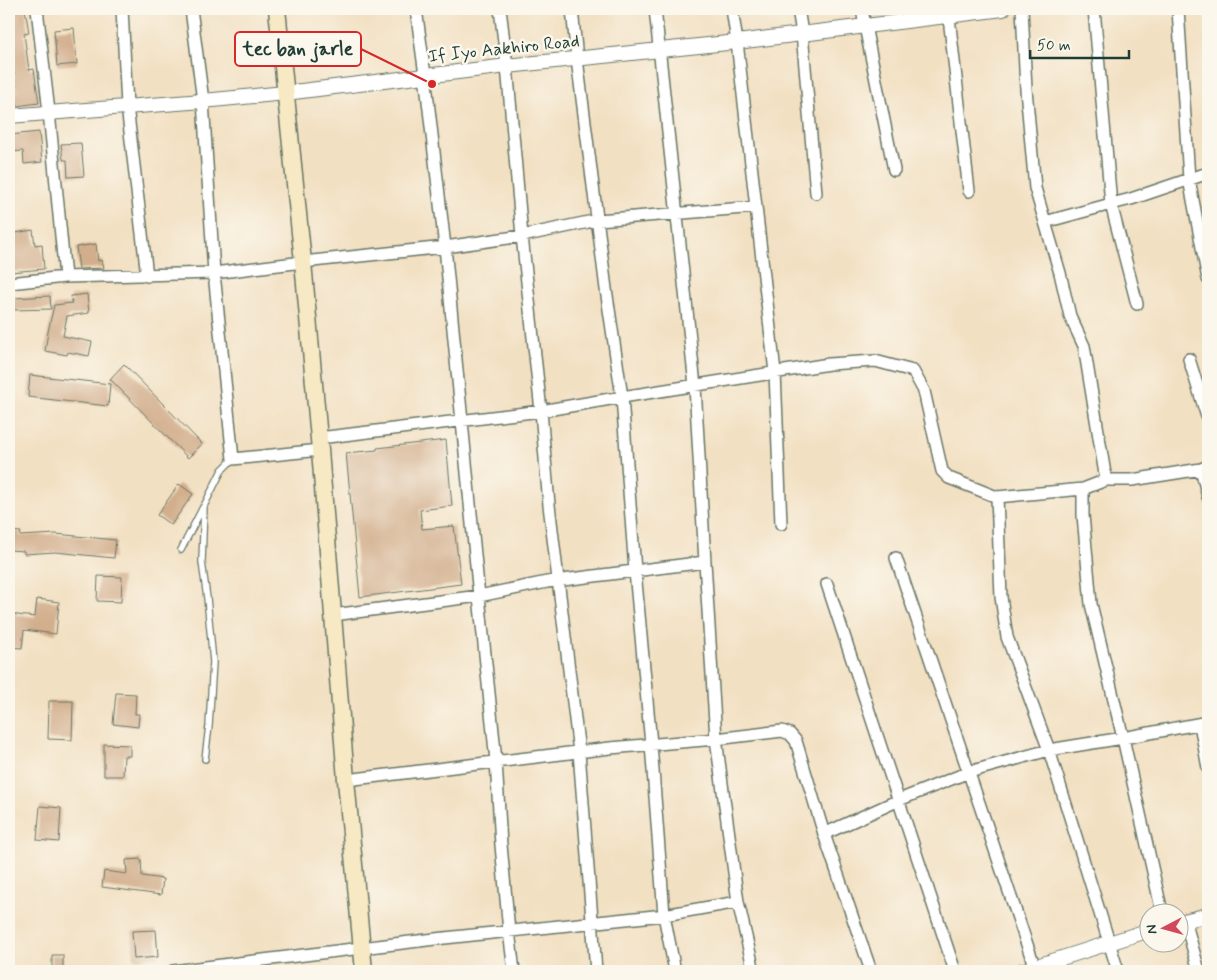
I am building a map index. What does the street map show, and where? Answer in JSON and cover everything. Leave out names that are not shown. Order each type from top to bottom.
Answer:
[{"type":"main road","points":[[277,9],[303,262],[346,780],[364,971]]},
{"type":"street","points":[[37,9],[65,277]]},
{"type":"street","points":[[122,9],[127,106],[147,276]]},
{"type":"street","points":[[191,9],[204,100],[214,273],[233,458],[541,411],[775,372],[829,364],[875,361],[913,370],[924,391],[942,471],[949,478],[997,497],[1083,489],[1106,480],[1132,480],[1205,468],[1208,497]]},
{"type":"street","points":[[416,9],[426,76],[463,422],[496,761],[509,931],[514,971]]},
{"type":"street","points":[[500,9],[549,505],[579,752],[596,971]]},
{"type":"street","points":[[572,9],[606,289],[622,396],[664,915],[675,971]]},
{"type":"street","points":[[655,9],[695,386],[716,739],[738,902],[754,971]]},
{"type":"street","points":[[732,9],[775,372],[781,524]]},
{"type":"street","points":[[798,9],[802,33],[816,193]]},
{"type":"street","points":[[862,9],[894,170]]},
{"type":"street","name":"If Iyo Aakhiro Road","points":[[9,116],[286,92],[737,42],[865,26],[948,12],[1004,9]]},
{"type":"street","points":[[1022,9],[1026,89],[1035,188],[1060,273],[1070,316],[1084,346],[1106,480]]},
{"type":"street","points":[[1094,9],[1111,204],[1137,304]]},
{"type":"street","points":[[1178,9],[1189,179],[1208,279]]},
{"type":"street","points":[[948,12],[969,191]]},
{"type":"street","points":[[1045,222],[1131,200],[1208,173]]},
{"type":"street","points":[[9,282],[65,277],[214,273],[445,247],[522,236],[598,220],[756,207]]},
{"type":"street","points":[[1189,359],[1208,420]]},
{"type":"street","points":[[1083,489],[1083,515],[1091,604],[1160,902]]},
{"type":"street","points":[[997,497],[1001,597],[1007,636],[1049,750],[1118,971]]},
{"type":"street","points":[[896,558],[969,772],[1031,970],[1140,933]]},
{"type":"street","points":[[333,614],[479,596],[558,581],[705,562]]},
{"type":"street","points":[[827,584],[955,971]]},
{"type":"street","points":[[824,834],[899,800],[969,772],[1049,750],[1204,723],[1208,768]]},
{"type":"street","points":[[346,780],[651,744],[782,732],[790,734],[796,741],[824,834],[871,971]]},
{"type":"street","points":[[173,971],[362,947],[591,924],[664,915],[738,902]]},
{"type":"street","points":[[1190,919],[1208,915]]},
{"type":"street","points":[[1190,945],[1199,971]]},
{"type":"lane","points":[[180,550],[222,470],[233,458]]},
{"type":"lane","points":[[204,506],[202,562],[213,662],[209,726],[204,759]]},
{"type":"building","points":[[9,9],[25,9],[29,33],[24,34],[29,70],[34,69],[39,103],[9,107],[9,94],[17,93],[13,67],[9,67]]},
{"type":"building","points":[[74,28],[77,64],[57,66],[54,30]]},
{"type":"building","points":[[39,132],[42,162],[24,164],[23,151],[9,152],[9,135]]},
{"type":"building","points":[[81,143],[84,176],[68,177],[67,160],[63,160],[61,144]]},
{"type":"building","points":[[33,230],[35,245],[42,244],[44,269],[10,272],[9,234]]},
{"type":"building","points":[[96,244],[98,261],[102,260],[104,268],[79,269],[76,247]]},
{"type":"building","points":[[87,294],[89,313],[67,316],[63,336],[92,342],[89,356],[68,352],[67,355],[45,351],[54,305],[72,303],[71,296]]},
{"type":"building","points":[[50,296],[51,309],[14,310],[13,298]]},
{"type":"building","points":[[124,364],[202,444],[188,458],[110,379]]},
{"type":"building","points":[[30,375],[110,384],[108,406],[28,397]]},
{"type":"building","points":[[446,440],[452,506],[420,510],[422,529],[454,526],[461,584],[360,597],[346,453]]},
{"type":"building","points":[[179,484],[193,494],[171,525],[157,515]]},
{"type":"building","points":[[9,531],[21,532],[20,536],[56,534],[116,540],[114,558],[55,552],[24,554],[24,551],[9,550]]},
{"type":"building","points":[[98,576],[122,577],[121,602],[97,601]]},
{"type":"building","points":[[37,599],[59,602],[56,634],[24,630],[22,648],[9,647],[9,614],[35,617]]},
{"type":"building","points":[[116,693],[136,694],[135,714],[139,714],[138,727],[113,724]]},
{"type":"building","points":[[49,701],[73,701],[72,740],[48,739]]},
{"type":"building","points":[[104,744],[130,745],[130,756],[124,756],[123,776],[104,776]]},
{"type":"building","points":[[40,806],[61,808],[59,842],[37,840]]},
{"type":"building","points":[[141,859],[142,876],[163,879],[161,895],[102,887],[104,871],[127,874],[126,860]]},
{"type":"building","points":[[156,930],[158,957],[134,959],[132,931]]},
{"type":"building","points":[[52,955],[63,955],[63,971],[52,971]]},
{"type":"place","name":"tec ban jarle","points":[[432,84]]}]
